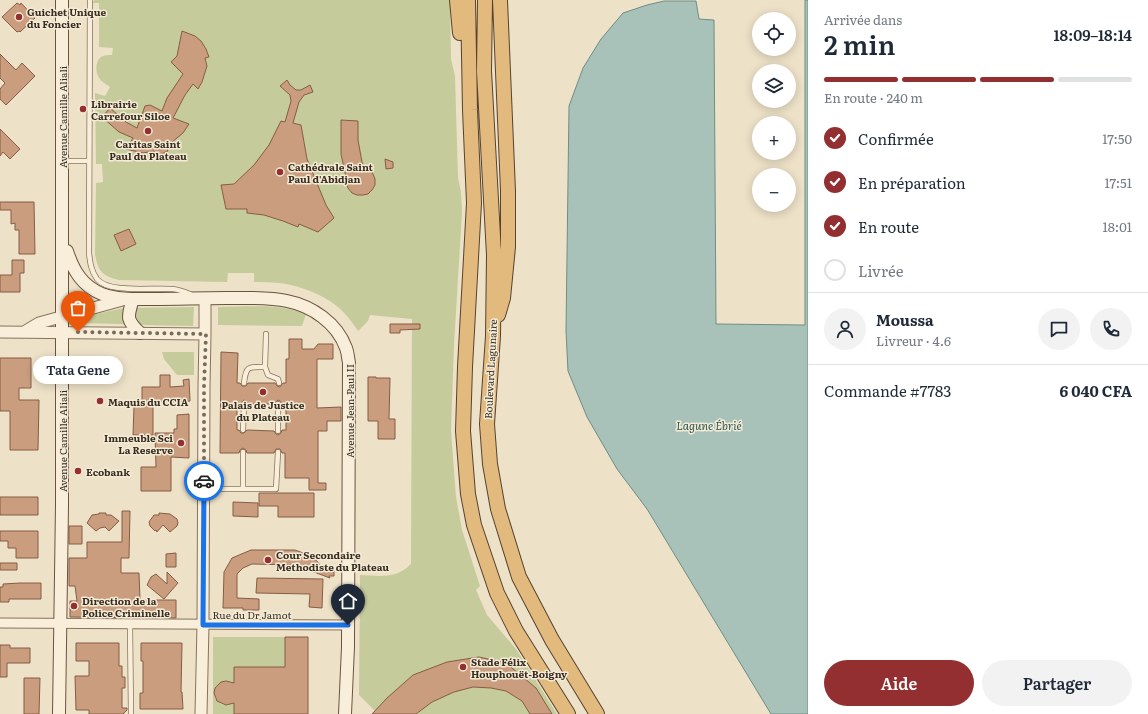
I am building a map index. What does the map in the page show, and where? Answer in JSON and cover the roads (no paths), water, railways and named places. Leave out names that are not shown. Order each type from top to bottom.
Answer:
[{"type":"highway","points":[[457,0],[461,42],[469,88]]},
{"type":"highway","points":[[468,0],[469,88],[474,203],[465,360],[463,431],[468,494],[474,525],[497,593],[516,631],[568,714]]},
{"type":"highway","name":"Boulevard Lagunaire","points":[[485,0],[484,71],[494,255],[493,336],[487,424],[490,464],[498,509],[519,577],[552,640],[597,714]]},
{"type":"highway","points":[[493,336],[503,298],[508,247],[508,191],[500,0]]},
{"type":"main road","name":"Avenue Camille Aliali","points":[[59,714],[62,505],[62,0]]},
{"type":"main road","name":"Avenue Jean-Paul II","points":[[62,232],[70,262],[75,271],[83,282],[102,294],[130,299],[205,298],[280,300],[299,305],[317,313],[329,323],[342,339],[349,363],[348,625],[345,714]]},
{"type":"main road","points":[[130,299],[128,318],[131,324],[140,332]]},
{"type":"street","points":[[201,714],[204,386],[206,334],[205,298]]},
{"type":"street","name":"Avenue Jean-Paul II","points":[[24,332],[39,323],[130,299]]},
{"type":"street","points":[[0,332],[140,332],[206,334]]},
{"type":"street","name":"Rue du Dr Jamot","points":[[0,623],[348,625]]},
{"type":"lane","points":[[90,0],[89,253],[91,270],[98,280],[110,286],[135,289],[172,289],[205,298]]},
{"type":"lane","points":[[62,161],[89,161]]},
{"type":"lane","points":[[266,334],[265,367],[268,375],[278,379],[279,383]]},
{"type":"lane","points":[[244,383],[248,368],[265,367]]},
{"type":"lane","points":[[244,404],[244,430]]},
{"type":"lane","points":[[278,404],[278,431]]},
{"type":"lane","points":[[243,452],[243,489]]},
{"type":"lane","points":[[204,489],[276,489],[278,452]]},
{"type":"lane","points":[[130,624],[131,714]]},
{"type":"water","name":"Lagune Ébrié","points":[[805,0],[808,0],[808,714],[771,714],[647,509],[617,469],[587,417],[568,371],[566,331],[569,106],[583,68],[601,39],[623,13],[664,1],[696,1],[699,19],[714,20],[716,324],[805,325]]},
{"type":"place","name":"Guichet Unique du Foncier","points":[[19,17]]},
{"type":"place","name":"Librairie Carrefour Siloe","points":[[83,109]]},
{"type":"place","name":"Caritas Saint Paul du Plateau","points":[[148,131]]},
{"type":"place","name":"Cathédrale Saint Paul d'Abidjan","points":[[280,172]]},
{"type":"place","name":"Tata Gene","points":[[78,332]]},
{"type":"place","name":"Palais de Justice du Plateau","points":[[263,392]]},
{"type":"place","name":"Maquis du CCIA","points":[[100,401]]},
{"type":"place","name":"Immeuble Sci La Reserve","points":[[181,443]]},
{"type":"place","name":"Ecobank","points":[[78,471]]},
{"type":"place","name":"Cour Secondaire Methodiste du Plateau","points":[[268,560]]},
{"type":"place","name":"Direction de la Police Criminelle","points":[[74,606]]},
{"type":"place","name":"Stade Félix Houphouët-Boigny","points":[[463,667]]}]
